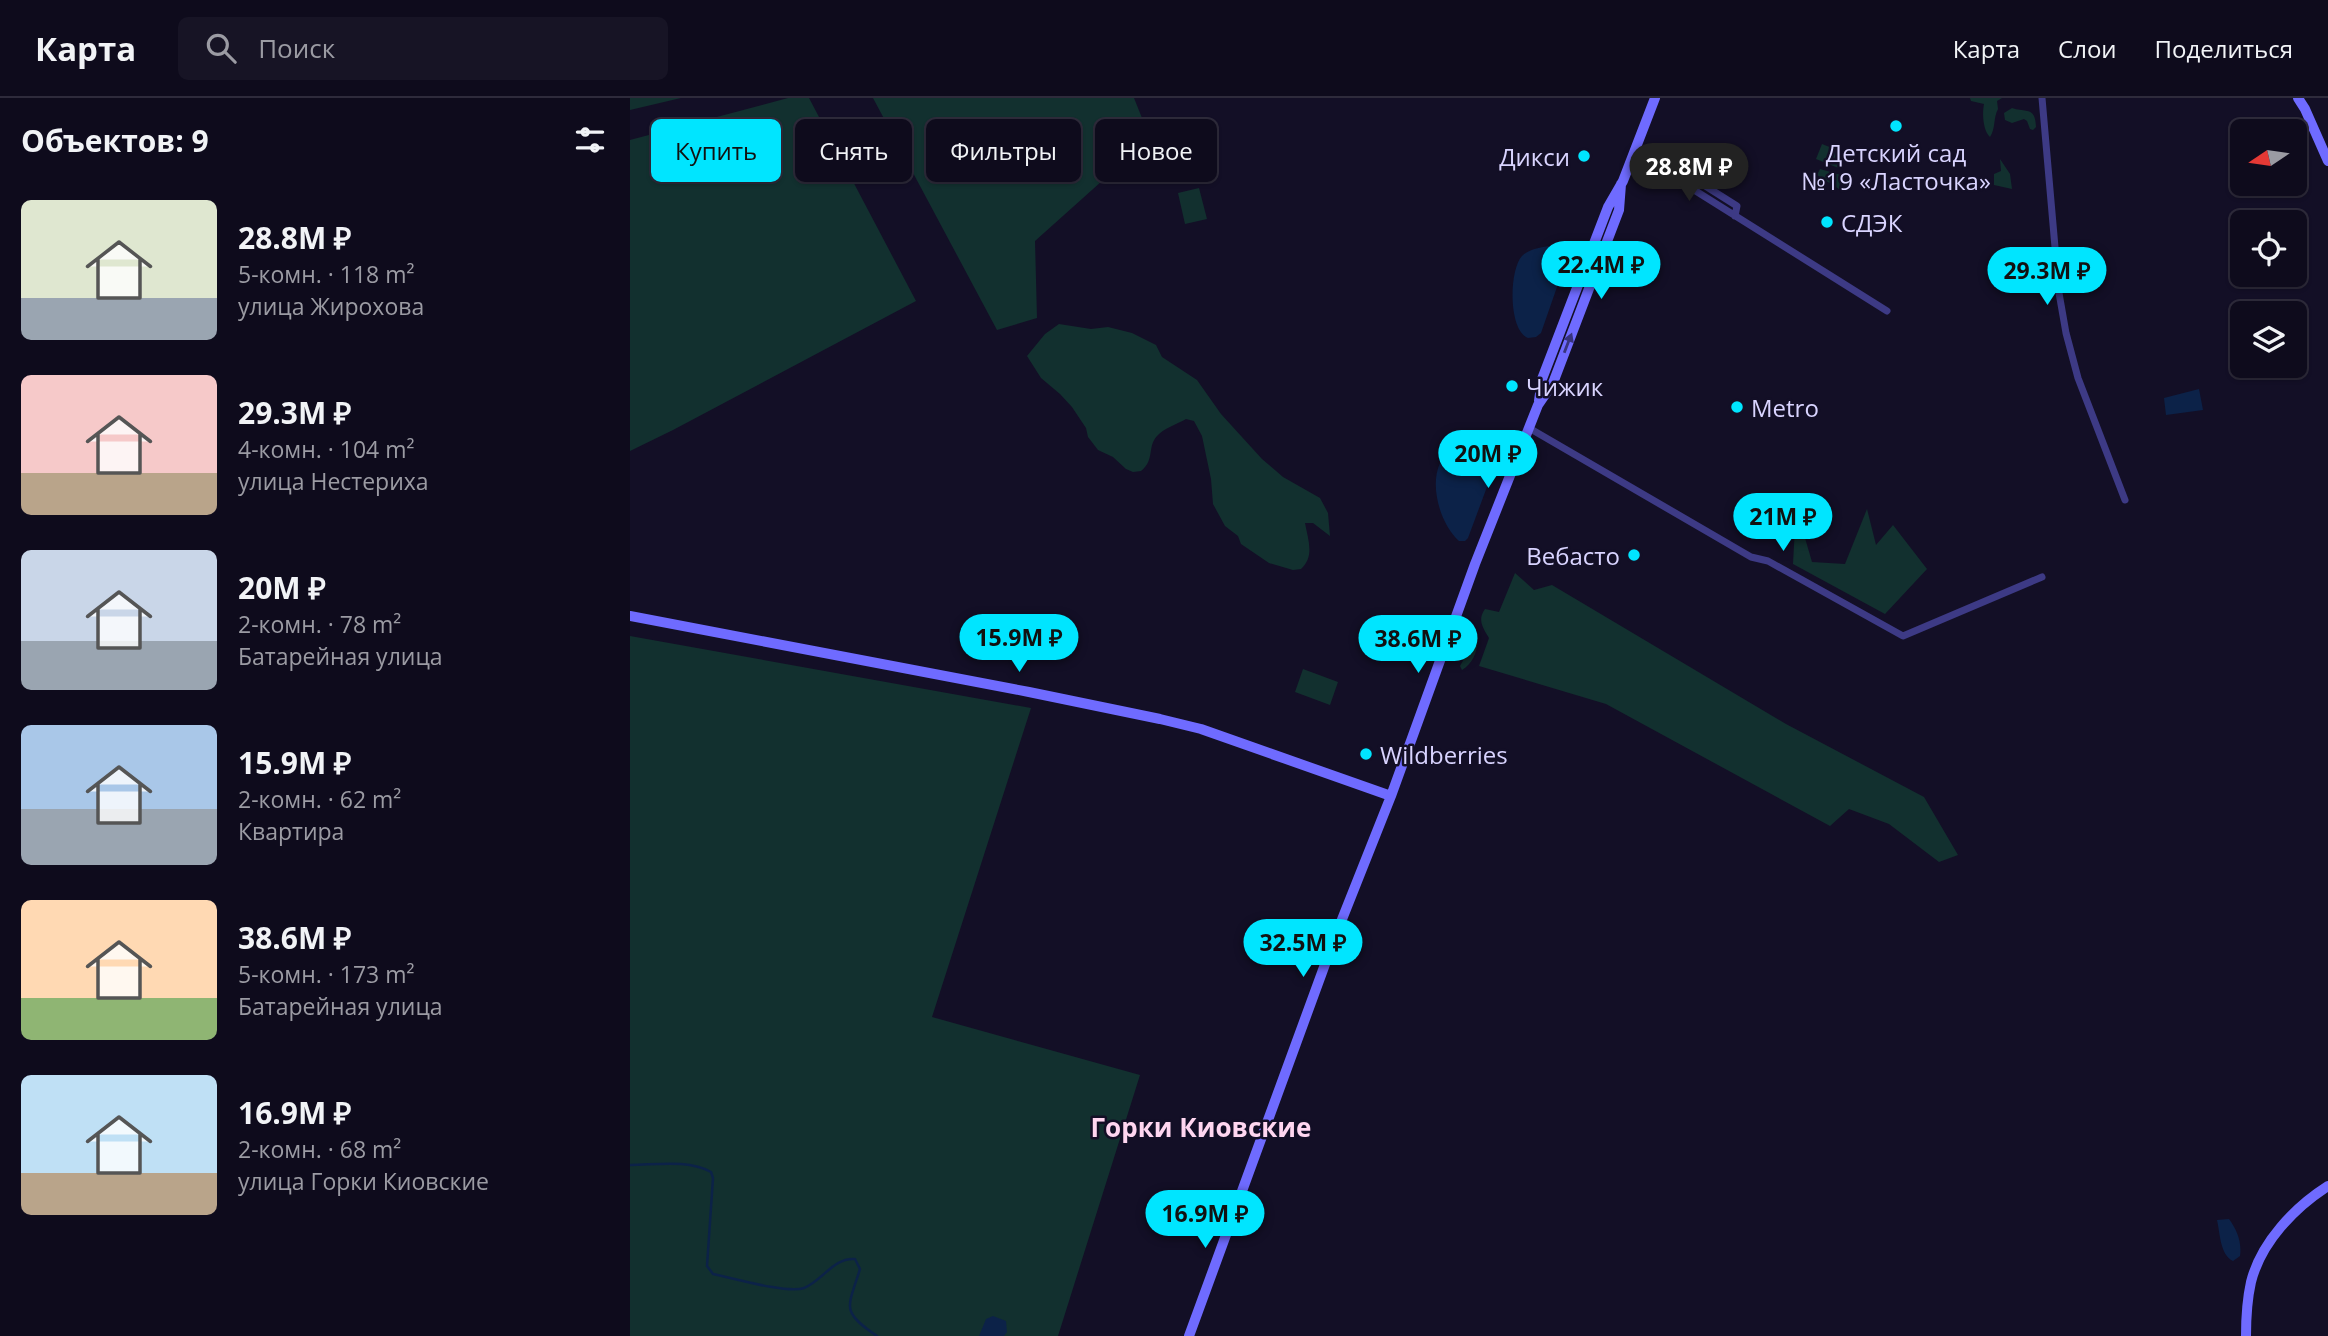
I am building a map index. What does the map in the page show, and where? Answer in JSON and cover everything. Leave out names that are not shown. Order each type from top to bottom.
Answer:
[{"type":"main road","points":[[1189,1336],[1335,937],[1391,796],[1475,564],[1538,405],[1542,379],[1608,207],[1635,152],[1655,98]]},
{"type":"main road","points":[[2298,98],[2328,161]]},
{"type":"main road","points":[[630,616],[1160,719],[1201,729],[1391,796]]},
{"type":"main road","points":[[2246,1336],[2252,1279],[2265,1250],[2302,1203],[2328,1186]]},
{"type":"street","points":[[2042,98],[2059,293],[2066,334],[2078,378],[2125,500]]},
{"type":"street","points":[[1635,152],[1680,170],[1737,206],[1735,216]]},
{"type":"street","points":[[1663,165],[1675,178],[1887,311]]},
{"type":"street","points":[[1529,428],[1751,557],[1768,561],[1903,636],[2042,577]]},
{"type":"green space","points":[[630,98],[681,98],[630,110]]},
{"type":"green space","points":[[788,98],[809,98],[820,119],[795,119],[795,182],[853,182],[916,301],[630,451],[630,140],[651,134],[651,182],[781,182],[781,119],[709,119]]},
{"type":"green space","points":[[873,98],[1134,98],[1142,119],[1095,119],[1095,182],[1101,182],[1035,241],[1037,318],[997,330],[912,171],[912,119],[884,119]]},
{"type":"green space","points":[[1970,98],[2002,98],[1997,101],[1998,109],[1990,137],[1984,122],[1984,104],[1971,101]]},
{"type":"green space","points":[[2012,108],[2032,113],[2036,127],[2030,129],[2024,119],[2012,123],[2005,120],[2004,113]]},
{"type":"green space","points":[[1822,144],[1847,154],[1841,169],[1816,159]]},
{"type":"green space","points":[[2000,159],[2010,174],[2012,189],[1994,185],[1994,174],[2001,171]]},
{"type":"green space","points":[[1820,169],[1841,175],[1839,189],[1817,175]]},
{"type":"green space","points":[[1199,188],[1207,219],[1185,224],[1178,193]]},
{"type":"green space","points":[[1059,324],[1091,329],[1108,327],[1132,333],[1156,345],[1162,357],[1197,380],[1221,414],[1262,459],[1283,477],[1320,498],[1328,513],[1330,536],[1313,523],[1305,523],[1309,553],[1301,569],[1293,570],[1269,563],[1241,544],[1238,536],[1225,526],[1213,504],[1202,436],[1194,421],[1186,419],[1160,433],[1154,440],[1148,462],[1141,471],[1126,469],[1113,457],[1098,450],[1072,407],[1041,378],[1027,356],[1045,334]]},
{"type":"green space","points":[[1796,507],[1812,562],[1845,564],[1867,509],[1876,545],[1893,525],[1927,569],[1885,614],[1793,564]]},
{"type":"green space","points":[[1515,573],[1534,590],[1552,585],[1786,724],[1924,797],[1958,855],[1939,862],[1889,824],[1849,809],[1830,826],[1606,704],[1479,666],[1489,638],[1481,617],[1485,609],[1499,612]]},
{"type":"green space","points":[[1475,628],[1476,651],[1471,662],[1462,670],[1460,666],[1474,641]]},
{"type":"green space","points":[[630,636],[1031,708],[932,1017],[1140,1075],[1058,1336],[630,1336]]},
{"type":"green space","points":[[1303,669],[1338,682],[1330,705],[1295,692]]},
{"type":"water","points":[[1548,246],[1565,264],[1541,333],[1528,338],[1521,333],[1514,312],[1515,274],[1522,256],[1534,249]]},
{"type":"water","points":[[2199,389],[2203,410],[2166,415],[2164,398]]},
{"type":"water","points":[[1474,446],[1488,448],[1497,460],[1468,538],[1459,541],[1442,516],[1436,494],[1437,473],[1446,456]]},
{"type":"water","points":[[2229,1219],[2237,1232],[2240,1246],[2240,1256],[2233,1261],[2223,1249],[2217,1220]]},
{"type":"water","points":[[993,1316],[1006,1321],[1007,1332],[1004,1336],[979,1336],[986,1319]]},
{"type":"waterway","points":[[630,1165],[682,1164],[711,1172],[713,1178],[707,1266],[713,1274],[773,1287],[796,1289],[810,1285],[834,1265],[855,1259],[860,1269],[850,1308],[857,1320],[877,1336]]},
{"type":"place","name":"Детский сад №19 «Ласточка»","points":[[1896,126]]},
{"type":"place","name":"Дикси","points":[[1584,156]]},
{"type":"place","name":"СДЭК","points":[[1827,222]]},
{"type":"place","name":"Чижик","points":[[1512,386]]},
{"type":"place","name":"Metro","points":[[1737,407]]},
{"type":"place","name":"Вебасто","points":[[1634,555]]},
{"type":"place","name":"Wildberries","points":[[1366,754]]},
{"type":"district","name":"Горки Киовские","points":[[1201,1127]]}]
